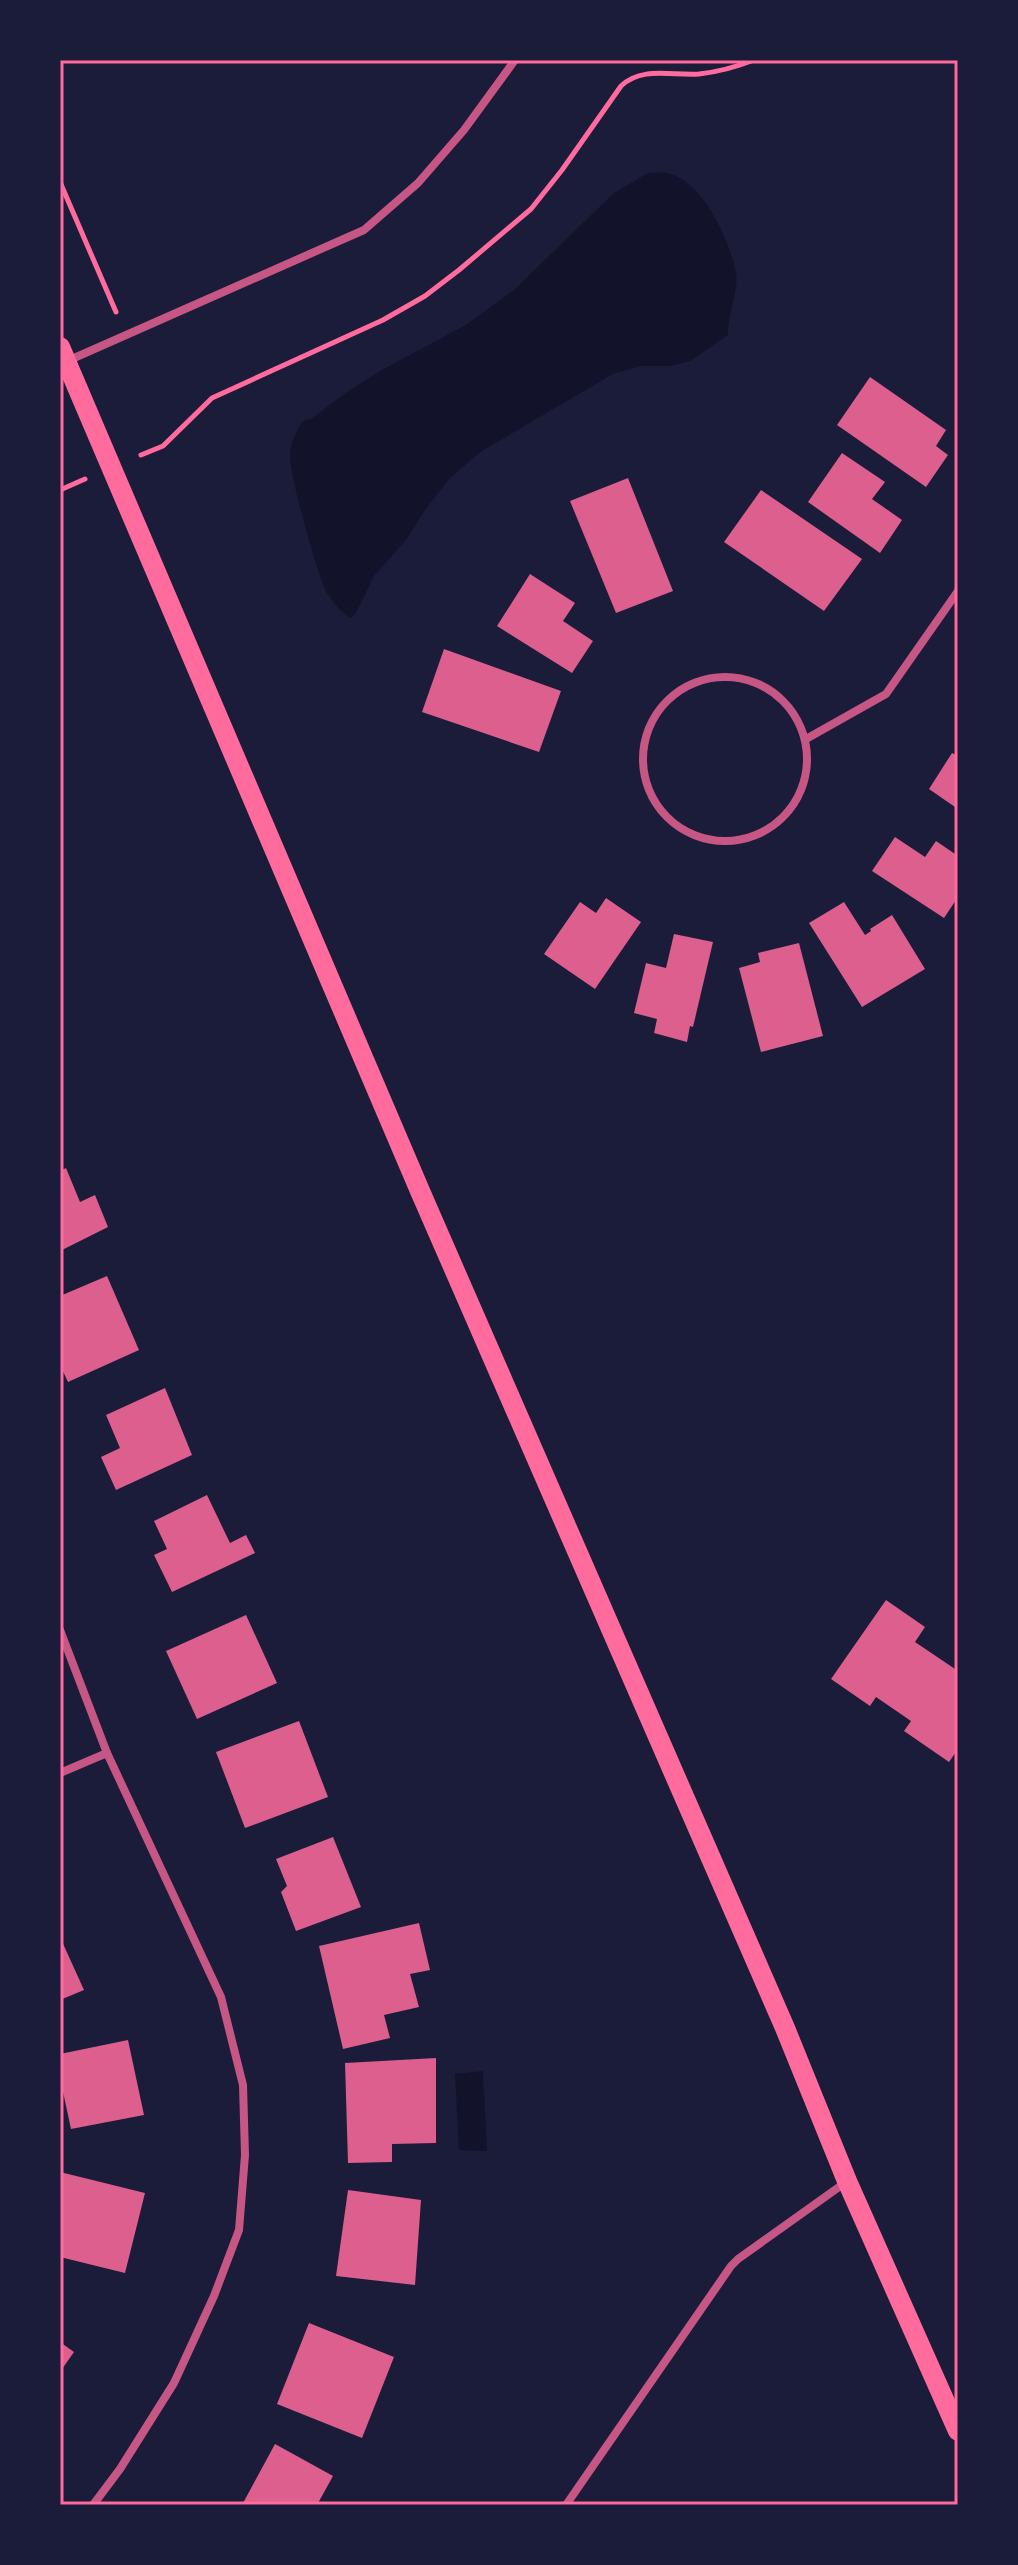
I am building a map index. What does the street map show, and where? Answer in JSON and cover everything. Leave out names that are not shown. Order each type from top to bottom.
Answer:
[{"type":"main road","points":[[62,358],[113,466],[420,1191],[958,2431]]},
{"type":"street","points":[[62,358],[126,335],[364,230],[418,183],[464,130],[515,60]]},
{"type":"street","points":[[806,739],[886,694],[958,591]]},
{"type":"street","points":[[723,675],[760,683],[789,706],[806,739],[807,776],[791,810],[762,833],[726,842],[690,835],[660,812],[644,778],[643,741],[658,707],[687,684],[723,675]]},
{"type":"street","points":[[60,1630],[107,1753],[221,1997],[243,2085],[245,2155],[239,2230],[214,2296],[174,2383],[120,2469],[93,2505]]},
{"type":"street","points":[[60,1773],[107,1753]]},
{"type":"street","points":[[566,2505],[718,2282],[738,2259],[847,2181]]},
{"type":"path","points":[[60,490],[163,446],[212,398],[383,320],[425,296],[531,209],[621,86],[631,77],[698,74],[754,60]]},
{"type":"path","points":[[60,182],[126,335]]},
{"type":"shaded area","points":[[648,173],[667,173],[692,187],[721,229],[736,273],[728,335],[690,361],[671,366],[640,366],[613,374],[480,452],[451,477],[406,540],[374,576],[356,613],[351,618],[347,616],[334,603],[322,582],[294,482],[290,451],[303,421],[311,419],[380,371],[466,325],[515,289],[614,193]]},
{"type":"shaded area","points":[[483,2071],[487,2151],[459,2150],[455,2074]]},
{"type":"building","points":[[870,377],[946,430],[936,446],[948,455],[926,487],[837,425]]},
{"type":"building","points":[[842,453],[885,482],[872,499],[902,520],[880,553],[808,502]]},
{"type":"building","points":[[628,478],[673,591],[616,613],[570,501]]},
{"type":"building","points":[[761,490],[862,559],[824,611],[724,542]]},
{"type":"building","points":[[530,574],[575,603],[563,621],[593,641],[572,673],[497,626]]},
{"type":"building","points":[[444,649],[561,691],[539,752],[422,712]]},
{"type":"building","points":[[952,753],[958,756],[958,806],[955,807],[929,789]]},
{"type":"building","points":[[895,837],[925,857],[936,841],[958,856],[958,897],[944,918],[872,871]]},
{"type":"building","points":[[606,898],[641,922],[595,989],[544,954],[580,902],[596,913]]},
{"type":"building","points":[[844,902],[865,935],[892,915],[925,969],[862,1007],[809,923]]},
{"type":"building","points":[[674,934],[713,942],[687,1042],[654,1033],[657,1019],[634,1013],[646,963],[666,968]]},
{"type":"building","points":[[799,943],[823,1036],[761,1052],[739,968],[760,962],[758,953]]},
{"type":"building","points":[[66,1168],[80,1202],[95,1195],[108,1227],[60,1251],[60,1171]]},
{"type":"building","points":[[107,1276],[139,1350],[68,1382],[60,1365],[60,1296]]},
{"type":"building","points":[[165,1388],[192,1455],[116,1490],[101,1457],[120,1448],[106,1415]]},
{"type":"building","points":[[207,1495],[230,1543],[246,1535],[255,1553],[172,1592],[154,1555],[167,1549],[154,1521]]},
{"type":"building","points":[[886,1600],[925,1627],[915,1642],[958,1671],[958,1749],[949,1762],[904,1731],[911,1721],[876,1697],[870,1706],[831,1679]]},
{"type":"building","points":[[246,1615],[277,1683],[197,1719],[166,1651]]},
{"type":"building","points":[[299,1721],[328,1797],[245,1828],[216,1752]]},
{"type":"building","points":[[333,1837],[361,1907],[296,1931],[281,1892],[287,1886],[276,1859]]},
{"type":"building","points":[[419,1923],[430,1970],[410,1974],[419,2007],[384,2015],[390,2038],[343,2049],[319,1946]]},
{"type":"building","points":[[60,1937],[84,1990],[60,2000]]},
{"type":"building","points":[[128,2040],[144,2115],[71,2129],[60,2078],[60,2054]]},
{"type":"building","points":[[436,2058],[436,2143],[392,2144],[392,2162],[348,2163],[345,2063]]},
{"type":"building","points":[[60,2172],[145,2193],[125,2273],[60,2257]]},
{"type":"building","points":[[348,2190],[421,2200],[415,2285],[336,2276]]},
{"type":"building","points":[[309,2323],[394,2357],[362,2438],[277,2404]]},
{"type":"building","points":[[60,2342],[74,2352],[60,2372]]},
{"type":"building","points":[[275,2444],[333,2476],[317,2505],[242,2505]]}]
